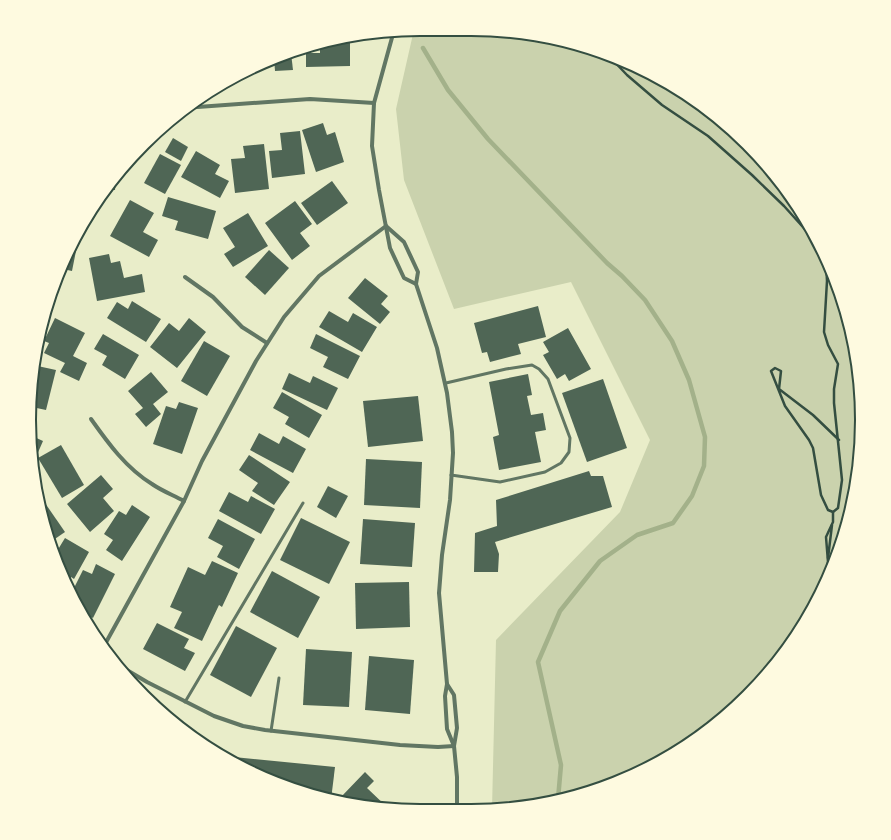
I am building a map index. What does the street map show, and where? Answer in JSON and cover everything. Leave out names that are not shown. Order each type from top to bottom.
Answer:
[{"type":"street","points":[[392,37],[374,103],[372,146],[390,248],[404,278],[416,284]]},
{"type":"street","points":[[198,107],[310,99],[374,103]]},
{"type":"street","points":[[386,226],[404,242],[418,272],[416,284],[437,348],[446,383],[452,432],[451,475],[450,500],[442,554],[439,593],[448,684],[445,696],[447,729],[454,746]]},
{"type":"street","points":[[107,641],[184,501],[202,461],[267,343],[284,317],[319,276],[386,226]]},
{"type":"street","points":[[185,277],[213,297],[242,327],[267,343]]},
{"type":"street","points":[[91,419],[108,443],[136,473],[152,484],[184,501]]},
{"type":"street","points":[[130,672],[214,716],[243,726],[271,731],[400,745],[438,747],[454,746]]},
{"type":"street","points":[[448,684],[454,695],[457,728],[454,746],[457,777],[457,804]]},
{"type":"lane","points":[[446,383],[506,369],[532,365],[539,369],[548,379],[570,438],[569,452],[561,463],[545,472],[500,482],[451,475]]},
{"type":"lane","points":[[185,702],[303,503]]},
{"type":"lane","points":[[271,731],[279,678]]},
{"type":"path","points":[[617,65],[662,105],[708,136],[784,206],[805,230]]},
{"type":"path","points":[[827,275],[824,332],[828,345],[838,364],[834,389],[834,403],[842,480],[838,508],[833,512]]},
{"type":"path","points":[[779,389],[781,371],[775,368],[772,371],[774,380],[785,406],[813,448],[821,495],[828,510],[833,512]]},
{"type":"path","points":[[779,389],[813,415],[839,440]]},
{"type":"path","points":[[828,562],[826,537],[833,522],[833,512]]},
{"type":"green space","points":[[412,36],[496,37],[546,43],[594,56],[618,65],[663,87],[705,115],[724,131],[743,148],[776,186],[804,228],[826,273],[835,297],[848,345],[852,370],[855,420],[852,470],[848,495],[835,543],[826,567],[804,612],[776,654],[743,692],[724,709],[705,725],[663,753],[618,775],[594,784],[546,797],[492,803],[496,640],[620,512],[650,440],[571,282],[454,309],[404,180],[396,109]]},
{"type":"building","points":[[350,42],[350,66],[306,67],[306,53],[320,53],[320,49]]},
{"type":"building","points":[[292,58],[293,70],[275,71],[274,64]]},
{"type":"building","points":[[323,123],[327,135],[335,132],[344,162],[316,172],[302,130]]},
{"type":"building","points":[[300,131],[305,174],[272,178],[269,151],[282,150],[280,133]]},
{"type":"building","points":[[173,138],[188,147],[181,161],[165,152]]},
{"type":"building","points":[[264,144],[269,189],[235,193],[231,159],[245,158],[243,146]]},
{"type":"building","points":[[196,151],[220,165],[215,174],[229,181],[220,198],[181,177]]},
{"type":"building","points":[[160,154],[181,165],[165,194],[144,183]]},
{"type":"building","points":[[332,181],[348,203],[317,225],[301,203]]},
{"type":"building","points":[[168,197],[216,211],[208,239],[175,230],[178,221],[162,216]]},
{"type":"building","points":[[130,200],[154,213],[143,232],[158,240],[149,257],[110,236]]},
{"type":"building","points":[[295,201],[312,224],[300,233],[310,246],[292,260],[265,223]]},
{"type":"building","points":[[248,213],[268,246],[233,267],[224,254],[235,247],[223,228]]},
{"type":"building","points":[[76,249],[72,271],[67,270]]},
{"type":"building","points":[[269,250],[289,268],[265,295],[245,277]]},
{"type":"building","points":[[109,254],[111,263],[120,261],[124,278],[142,274],[145,292],[97,301],[89,258]]},
{"type":"building","points":[[365,278],[388,296],[381,304],[390,312],[380,324],[348,298]]},
{"type":"building","points":[[132,301],[161,319],[146,342],[107,318],[117,302],[128,309]]},
{"type":"building","points":[[538,306],[546,337],[518,344],[521,354],[490,362],[487,352],[482,353],[474,323]]},
{"type":"building","points":[[329,311],[348,322],[353,313],[377,327],[362,352],[319,327]]},
{"type":"building","points":[[55,318],[85,333],[73,356],[87,363],[79,381],[60,372],[65,363],[44,353],[49,343],[44,341]]},
{"type":"building","points":[[189,318],[206,332],[177,368],[150,347],[169,323],[179,331]]},
{"type":"building","points":[[568,328],[591,369],[569,381],[565,374],[557,379],[543,355],[549,352],[543,342]]},
{"type":"building","points":[[103,334],[139,355],[125,379],[102,365],[107,356],[94,349]]},
{"type":"building","points":[[316,334],[360,356],[348,379],[323,367],[328,357],[310,348]]},
{"type":"building","points":[[204,341],[230,356],[207,396],[181,381]]},
{"type":"building","points":[[40,366],[56,370],[46,410],[36,408]]},
{"type":"building","points":[[151,372],[168,392],[153,404],[161,414],[146,427],[135,414],[143,408],[128,391]]},
{"type":"building","points":[[289,373],[310,383],[313,376],[338,388],[327,410],[282,389]]},
{"type":"building","points":[[528,374],[532,395],[527,396],[531,415],[543,413],[546,430],[535,432],[541,462],[499,470],[493,437],[499,435],[489,382]]},
{"type":"building","points":[[603,379],[627,448],[587,462],[562,393]]},
{"type":"building","points":[[282,392],[322,415],[309,438],[285,424],[289,417],[273,408]]},
{"type":"building","points":[[418,396],[423,441],[368,447],[363,401]]},
{"type":"building","points":[[179,402],[198,408],[182,454],[153,444],[166,406],[176,409]]},
{"type":"building","points":[[259,433],[279,444],[283,436],[306,449],[293,473],[250,450]]},
{"type":"building","points":[[37,438],[43,441],[38,453]]},
{"type":"building","points":[[61,445],[84,485],[62,498],[38,458]]},
{"type":"building","points":[[249,455],[290,482],[274,505],[252,491],[258,483],[239,470]]},
{"type":"building","points":[[366,459],[422,462],[420,508],[364,505]]},
{"type":"building","points":[[589,471],[591,476],[603,476],[612,507],[495,542],[499,554],[498,572],[474,572],[475,533],[497,526],[496,500]]},
{"type":"building","points":[[101,475],[113,489],[103,498],[114,511],[90,532],[67,504]]},
{"type":"building","points":[[328,486],[348,496],[336,518],[317,507]]},
{"type":"building","points":[[229,492],[248,502],[251,496],[275,509],[261,534],[219,511]]},
{"type":"building","points":[[45,503],[65,532],[55,539]]},
{"type":"building","points":[[132,505],[150,517],[122,561],[106,550],[113,540],[104,534],[119,511],[126,515]]},
{"type":"building","points":[[301,518],[350,542],[329,584],[280,560]]},
{"type":"building","points":[[218,519],[255,539],[239,569],[217,557],[223,546],[208,538]]},
{"type":"building","points":[[363,519],[415,523],[412,567],[360,564]]},
{"type":"building","points":[[65,538],[89,552],[74,579],[71,577],[70,578],[58,549]]},
{"type":"building","points":[[212,561],[238,573],[222,607],[219,605],[202,641],[174,628],[182,612],[170,607],[188,567],[205,575]]},
{"type":"building","points":[[96,564],[115,574],[93,618],[87,612],[75,587],[83,570],[92,574]]},
{"type":"building","points":[[272,571],[320,597],[298,638],[250,612]]},
{"type":"building","points":[[409,582],[410,627],[356,629],[355,583]]},
{"type":"building","points":[[157,623],[189,639],[184,648],[195,653],[185,671],[143,649]]},
{"type":"building","points":[[236,626],[277,648],[251,697],[210,675]]},
{"type":"building","points":[[306,649],[352,652],[349,707],[303,705]]},
{"type":"building","points":[[369,656],[414,660],[410,714],[365,710]]},
{"type":"building","points":[[236,757],[335,767],[332,794],[297,784],[273,775]]},
{"type":"building","points":[[365,772],[374,781],[367,788],[382,802],[370,801],[342,796]]},
{"type":"waterway","points":[[423,48],[448,90],[488,139],[607,263],[645,300],[672,341],[689,380],[705,437],[704,466],[692,496],[673,523],[637,535],[600,561],[560,611],[538,662],[561,765],[558,794]]}]
